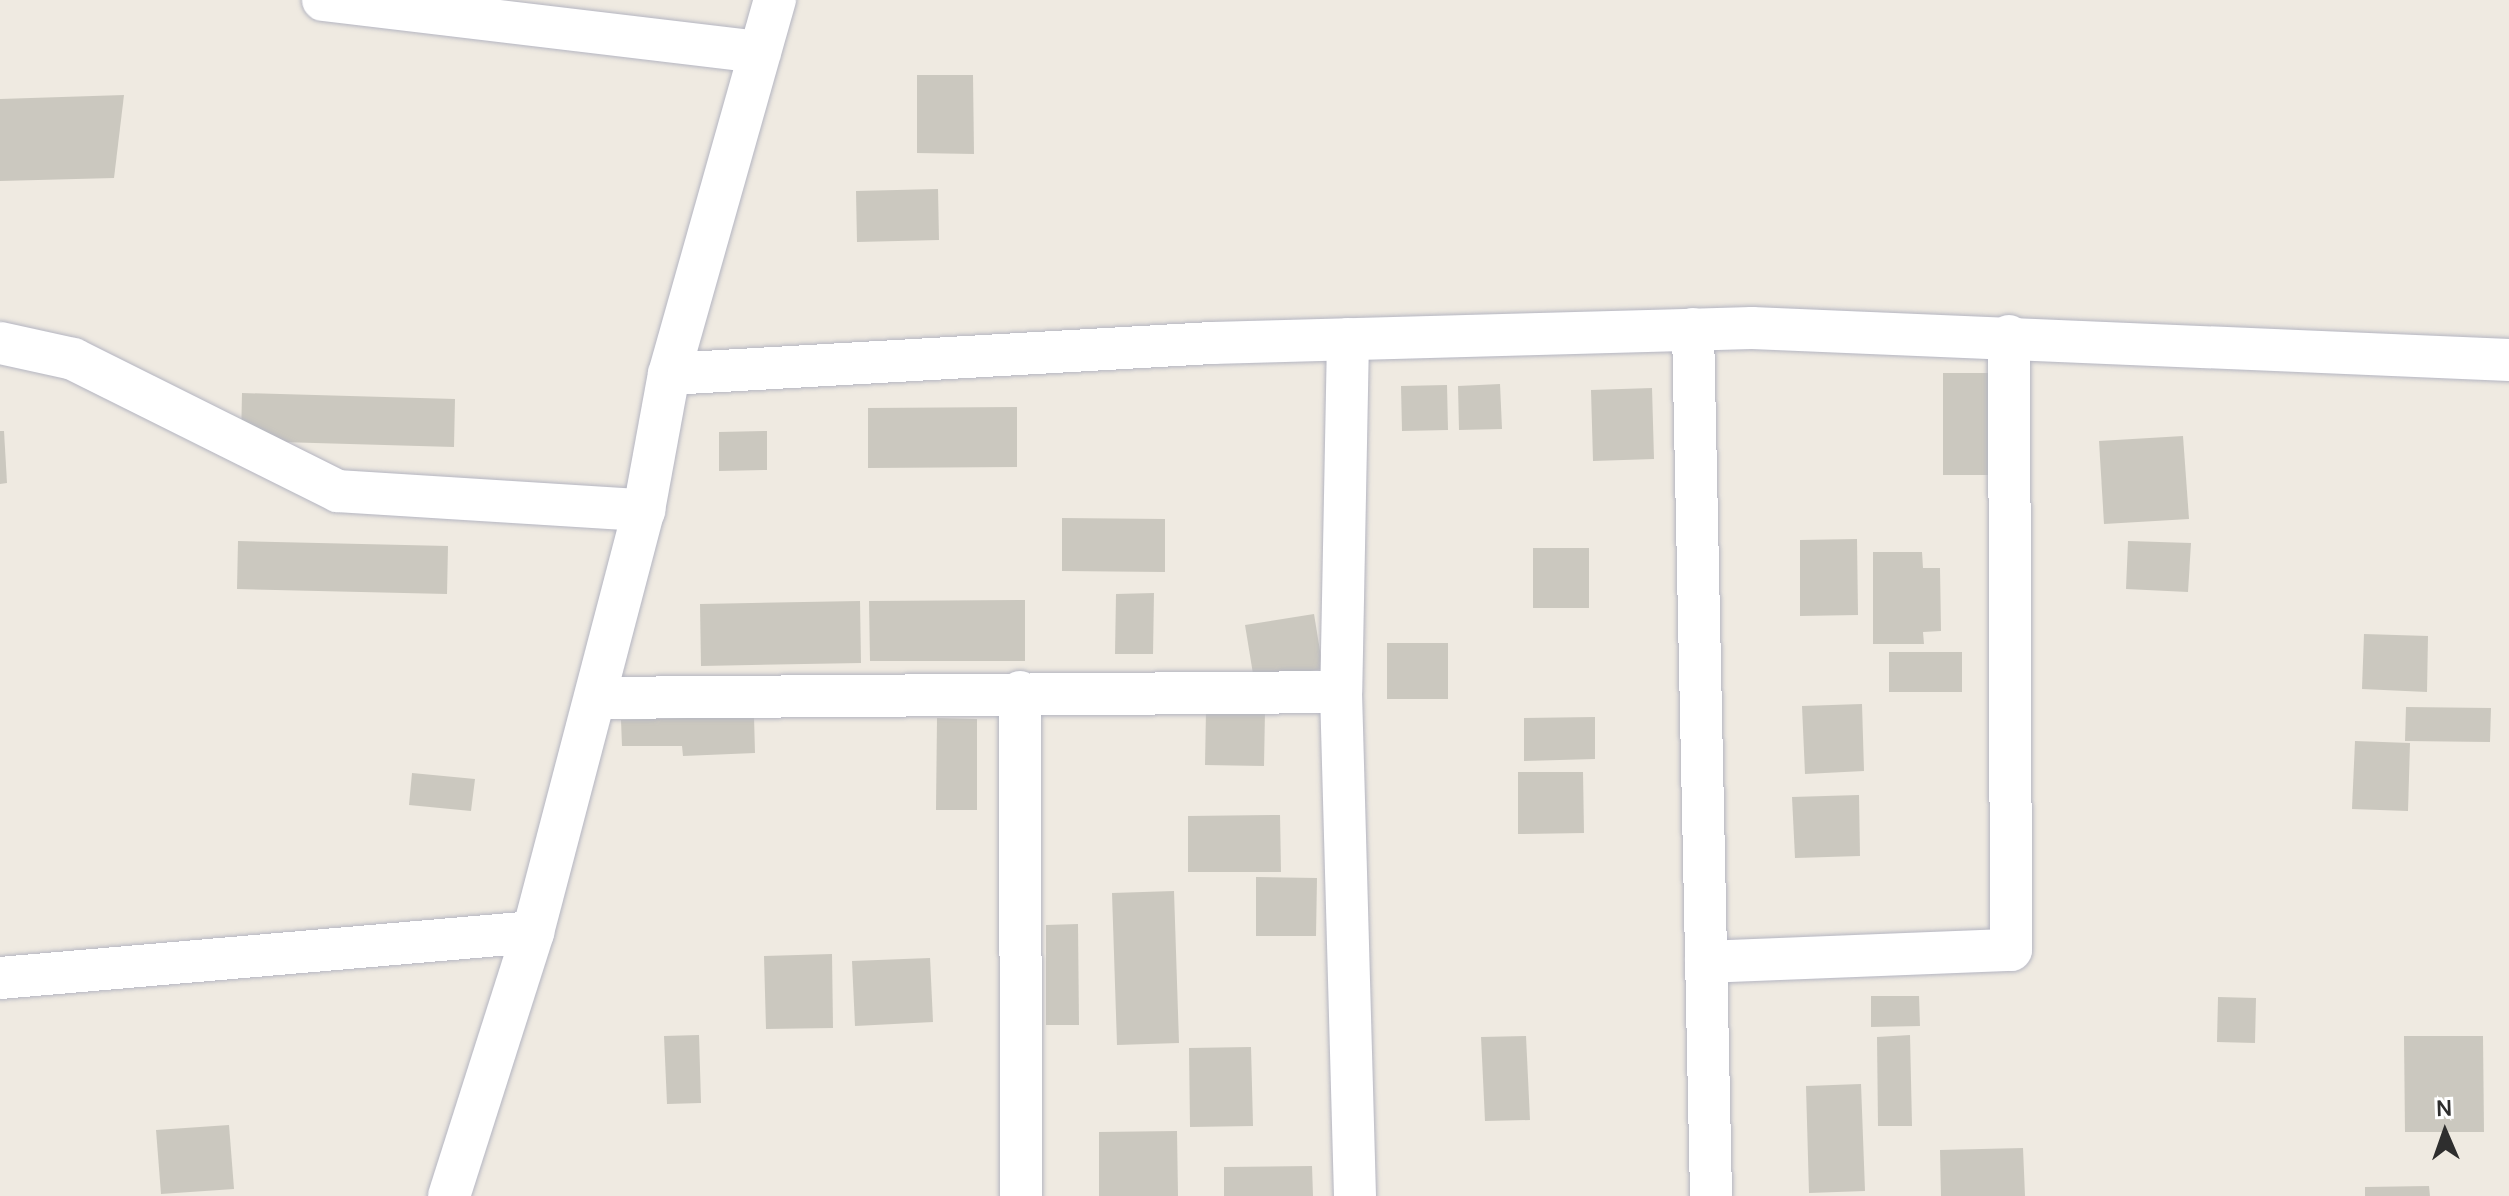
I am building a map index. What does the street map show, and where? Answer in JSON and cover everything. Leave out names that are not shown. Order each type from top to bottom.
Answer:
[{"type":"street","points":[[323,0],[760,52]]},
{"type":"street","points":[[449,1196],[533,932],[644,510],[669,374],[775,0]]},
{"type":"street","points":[[669,374],[1212,343],[1693,329],[2009,336],[2509,360]]},
{"type":"street","points":[[1693,329],[1711,1196]]},
{"type":"street","points":[[1706,962],[2011,950],[2009,336]]},
{"type":"street","points":[[1348,339],[1341,692],[1355,1196]]},
{"type":"street","points":[[0,343],[73,359],[338,491],[644,510]]},
{"type":"street","points":[[595,698],[1020,692],[1341,692]]},
{"type":"street","points":[[1020,692],[1021,1196]]},
{"type":"street","points":[[0,978],[533,932]]},
{"type":"building","points":[[917,75],[973,75],[974,154],[917,153]]},
{"type":"building","points":[[124,95],[114,178],[0,181],[0,99]]},
{"type":"building","points":[[938,189],[939,240],[857,242],[856,191]]},
{"type":"building","points":[[1943,373],[1992,373],[1992,475],[1943,475]]},
{"type":"building","points":[[1500,384],[1502,429],[1459,430],[1458,386]]},
{"type":"building","points":[[1447,385],[1448,430],[1402,431],[1401,386]]},
{"type":"building","points":[[1652,388],[1654,459],[1593,461],[1591,390]]},
{"type":"building","points":[[242,393],[455,399],[454,447],[241,441]]},
{"type":"building","points":[[1017,407],[1017,467],[868,468],[868,408]]},
{"type":"building","points":[[0,431],[4,431],[7,483],[0,484]]},
{"type":"building","points":[[767,431],[767,470],[719,471],[719,432]]},
{"type":"building","points":[[2183,436],[2189,519],[2104,524],[2099,441]]},
{"type":"building","points":[[1062,518],[1165,519],[1165,572],[1062,571]]},
{"type":"building","points":[[1857,539],[1858,615],[1800,616],[1800,540]]},
{"type":"building","points":[[238,541],[448,546],[447,594],[237,589]]},
{"type":"building","points":[[2128,541],[2191,543],[2188,592],[2126,589]]},
{"type":"building","points":[[1533,548],[1589,548],[1589,608],[1533,608]]},
{"type":"building","points":[[1873,552],[1922,552],[1923,568],[1940,568],[1941,631],[1923,632],[1924,644],[1873,644]]},
{"type":"building","points":[[1154,593],[1153,654],[1115,654],[1116,594]]},
{"type":"building","points":[[1025,600],[1025,661],[870,661],[869,601]]},
{"type":"building","points":[[860,601],[861,663],[701,666],[700,604]]},
{"type":"building","points":[[1314,614],[1323,669],[1254,680],[1245,625]]},
{"type":"building","points":[[2364,634],[2428,636],[2427,692],[2362,689]]},
{"type":"building","points":[[1387,643],[1448,643],[1448,699],[1387,699]]},
{"type":"building","points":[[1889,652],[1962,652],[1962,692],[1889,692]]},
{"type":"building","points":[[1862,704],[1864,771],[1805,774],[1802,706]]},
{"type":"building","points":[[2406,707],[2491,708],[2490,742],[2405,741]]},
{"type":"building","points":[[1206,710],[1265,711],[1264,766],[1205,765]]},
{"type":"building","points":[[754,716],[755,753],[683,756],[682,746],[622,746],[621,720]]},
{"type":"building","points":[[1595,717],[1595,759],[1524,761],[1524,718]]},
{"type":"building","points":[[937,718],[977,719],[977,810],[936,810]]},
{"type":"building","points":[[2355,741],[2410,743],[2408,811],[2352,809]]},
{"type":"building","points":[[1518,772],[1583,772],[1584,833],[1518,834]]},
{"type":"building","points":[[412,773],[475,779],[471,811],[409,805]]},
{"type":"building","points":[[1859,795],[1860,856],[1795,858],[1792,797]]},
{"type":"building","points":[[1280,815],[1281,872],[1188,872],[1188,816]]},
{"type":"building","points":[[1256,877],[1317,878],[1316,936],[1256,936]]},
{"type":"building","points":[[1174,891],[1179,1043],[1117,1045],[1112,893]]},
{"type":"building","points":[[1078,924],[1079,1025],[1046,1025],[1046,925]]},
{"type":"building","points":[[832,954],[833,1028],[766,1029],[764,956]]},
{"type":"building","points":[[930,958],[933,1022],[855,1026],[852,961]]},
{"type":"building","points":[[1871,996],[1919,996],[1920,1026],[1871,1027]]},
{"type":"building","points":[[2218,997],[2256,998],[2255,1043],[2217,1042]]},
{"type":"building","points":[[699,1035],[701,1103],[667,1104],[664,1036]]},
{"type":"building","points":[[1910,1035],[1912,1126],[1878,1126],[1877,1037]]},
{"type":"building","points":[[1526,1036],[1530,1120],[1485,1121],[1481,1037]]},
{"type":"building","points":[[2404,1036],[2483,1036],[2484,1132],[2405,1132]]},
{"type":"building","points":[[1251,1047],[1253,1126],[1190,1127],[1189,1048]]},
{"type":"building","points":[[1861,1084],[1865,1191],[1809,1193],[1806,1086]]},
{"type":"building","points":[[229,1125],[234,1189],[161,1194],[156,1130]]},
{"type":"building","points":[[1177,1131],[1178,1196],[1099,1196],[1099,1132]]},
{"type":"building","points":[[2023,1148],[2025,1196],[1941,1196],[1940,1150]]},
{"type":"building","points":[[1312,1166],[1313,1196],[1224,1196],[1224,1167]]},
{"type":"building","points":[[2429,1186],[2430,1196],[2365,1196],[2365,1187]]}]
